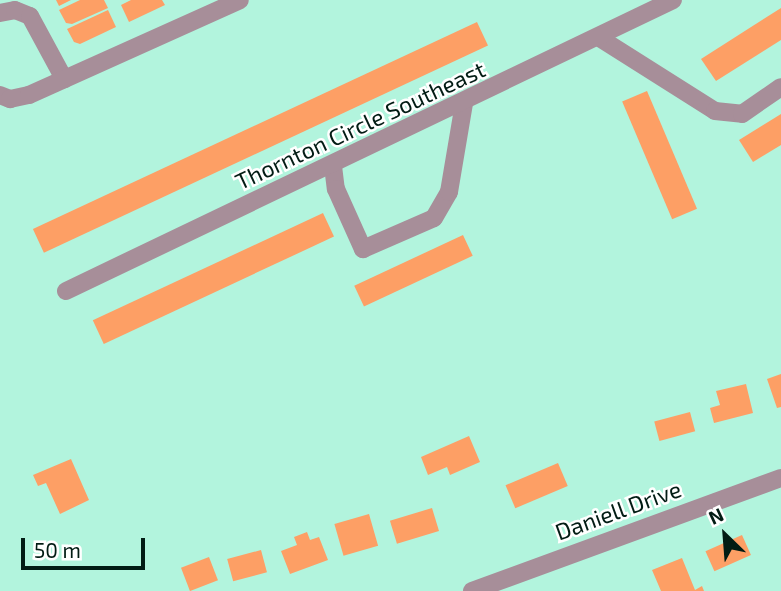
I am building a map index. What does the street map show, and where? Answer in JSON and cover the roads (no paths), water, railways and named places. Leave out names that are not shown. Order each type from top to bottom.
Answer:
[{"type":"street","points":[[0,94],[10,99],[29,95],[240,0]]},
{"type":"street","name":"Thornton Circle Southeast","points":[[66,291],[333,166],[673,0]]},
{"type":"street","points":[[0,13],[15,10],[30,16],[64,79]]},
{"type":"street","points":[[598,37],[715,111],[742,114],[781,86]]},
{"type":"street","points":[[333,166],[336,189],[363,249],[434,218],[449,192],[464,103]]},
{"type":"street","name":"Daniell Drive","points":[[472,591],[781,478]]}]
